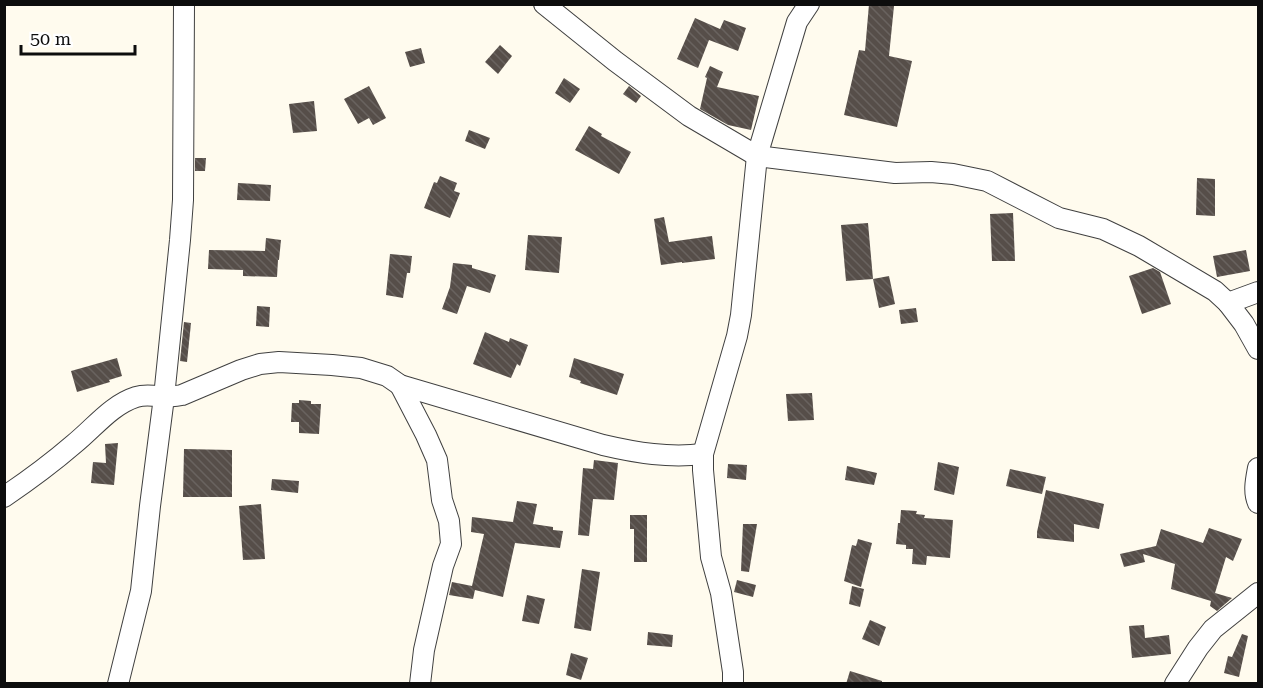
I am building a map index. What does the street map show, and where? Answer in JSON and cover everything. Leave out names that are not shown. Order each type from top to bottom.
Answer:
[{"type":"street","points":[[118,684],[141,591],[164,397],[183,200],[184,4]]},
{"type":"street","points":[[544,4],[689,116],[757,156],[895,173],[953,174],[987,181],[1059,218],[1103,229],[1139,246],[1215,291],[1228,303],[1244,324],[1258,349]]},
{"type":"street","points":[[735,683],[721,593],[711,557],[703,454],[741,315],[757,156],[797,22],[809,4]]},
{"type":"street","points":[[1228,303],[1258,292]]},
{"type":"street","points":[[4,497],[37,475],[96,423],[136,397],[150,395],[164,397],[182,394],[241,370],[260,364],[279,362],[332,364],[361,368],[387,376],[400,385],[627,451],[668,456],[703,454]]},
{"type":"street","points":[[400,385],[437,460],[442,500],[449,521],[451,544],[443,566],[424,650],[420,684]]},
{"type":"street","points":[[1258,468],[1255,480],[1258,503]]},
{"type":"street","points":[[1174,684],[1213,628],[1258,593]]},
{"type":"building","points":[[869,4],[894,6],[889,56],[912,61],[897,127],[844,115],[859,50],[865,51]]},
{"type":"building","points":[[695,18],[720,29],[724,20],[746,28],[738,51],[709,40],[698,68],[677,59]]},
{"type":"building","points":[[500,45],[512,56],[498,74],[485,62]]},
{"type":"building","points":[[421,48],[425,63],[410,67],[405,52]]},
{"type":"building","points":[[710,66],[723,72],[717,87],[759,96],[751,130],[728,125],[700,109],[707,78],[705,77]]},
{"type":"building","points":[[564,78],[580,89],[570,103],[555,93]]},
{"type":"building","points":[[369,86],[386,118],[373,125],[369,118],[358,124],[344,99]]},
{"type":"building","points":[[629,86],[641,96],[636,103],[623,94]]},
{"type":"building","points":[[314,101],[317,131],[293,133],[289,104]]},
{"type":"building","points":[[589,126],[602,134],[601,136],[631,152],[619,174],[575,150]]},
{"type":"building","points":[[469,130],[490,138],[485,149],[465,141]]},
{"type":"building","points":[[195,158],[206,158],[205,171],[195,171]]},
{"type":"building","points":[[440,176],[457,183],[454,191],[460,193],[450,218],[424,208],[434,182],[437,183]]},
{"type":"building","points":[[1197,178],[1215,179],[1215,216],[1196,215]]},
{"type":"building","points":[[238,183],[271,185],[270,201],[237,200]]},
{"type":"building","points":[[1013,213],[1015,261],[992,261],[990,214]]},
{"type":"building","points":[[664,217],[669,242],[712,236],[715,259],[661,265],[654,219]]},
{"type":"building","points":[[868,223],[873,279],[846,281],[841,225]]},
{"type":"building","points":[[528,235],[562,237],[559,273],[525,270]]},
{"type":"building","points":[[266,238],[281,240],[277,277],[243,276],[243,270],[208,269],[209,250],[265,251]]},
{"type":"building","points":[[1246,250],[1250,271],[1217,277],[1213,256]]},
{"type":"building","points":[[390,254],[412,256],[403,298],[386,295]]},
{"type":"building","points":[[453,263],[472,265],[472,268],[496,275],[490,293],[467,286],[457,314],[442,309],[450,287]]},
{"type":"building","points":[[1153,268],[1160,272],[1171,304],[1142,314],[1129,276]]},
{"type":"building","points":[[889,276],[895,304],[879,308],[873,279]]},
{"type":"building","points":[[257,306],[270,307],[269,327],[256,326]]},
{"type":"building","points":[[916,308],[918,322],[901,324],[899,310]]},
{"type":"building","points":[[184,322],[191,323],[187,362],[180,361]]},
{"type":"building","points":[[485,332],[509,342],[510,338],[528,345],[520,366],[517,364],[511,378],[473,364]]},
{"type":"building","points":[[117,358],[122,376],[77,392],[71,371]]},
{"type":"building","points":[[574,358],[624,374],[617,395],[569,377]]},
{"type":"building","points":[[812,393],[814,420],[788,421],[786,394]]},
{"type":"building","points":[[299,400],[321,404],[319,434],[299,433],[299,422],[291,422],[292,403],[299,403]]},
{"type":"building","points":[[118,443],[114,485],[91,483],[93,462],[106,463],[105,444]]},
{"type":"building","points":[[184,449],[232,450],[232,497],[183,497]]},
{"type":"building","points":[[594,460],[618,463],[614,500],[593,499],[589,536],[578,535],[583,468],[593,469]]},
{"type":"building","points":[[938,462],[959,467],[954,495],[934,490]]},
{"type":"building","points":[[728,464],[747,465],[746,480],[727,478]]},
{"type":"building","points":[[847,466],[877,473],[874,485],[845,480]]},
{"type":"building","points":[[1010,469],[1046,477],[1042,494],[1006,486]]},
{"type":"building","points":[[272,479],[299,481],[298,493],[271,490]]},
{"type":"building","points":[[1046,490],[1104,504],[1099,529],[1074,524],[1074,542],[1037,538]]},
{"type":"building","points":[[517,501],[537,504],[533,524],[563,531],[560,548],[515,543],[503,597],[475,590],[473,599],[449,595],[452,582],[472,586],[484,534],[471,532],[472,517],[513,522]]},
{"type":"building","points":[[261,504],[265,559],[243,560],[239,506]]},
{"type":"building","points":[[901,510],[917,511],[916,514],[925,515],[924,518],[953,520],[950,558],[927,556],[926,565],[912,564],[913,549],[906,549],[906,545],[896,544]]},
{"type":"building","points":[[630,515],[647,515],[647,562],[634,562],[634,529],[630,529]]},
{"type":"building","points":[[743,524],[757,524],[749,572],[741,571]]},
{"type":"building","points":[[1209,528],[1242,539],[1233,561],[1226,557],[1215,593],[1232,598],[1217,611],[1210,606],[1211,601],[1171,589],[1175,564],[1143,554],[1145,562],[1124,567],[1120,554],[1156,546],[1161,529],[1203,543]]},
{"type":"building","points":[[858,539],[872,543],[861,587],[844,581],[852,545],[856,546]]},
{"type":"building","points":[[582,569],[600,572],[591,631],[574,628]]},
{"type":"building","points":[[737,580],[756,585],[753,597],[734,592]]},
{"type":"building","points":[[852,586],[864,589],[860,607],[849,604]]},
{"type":"building","points":[[527,595],[545,599],[539,624],[522,621]]},
{"type":"building","points":[[870,620],[886,627],[879,646],[862,639]]},
{"type":"building","points":[[1144,625],[1145,638],[1169,635],[1171,654],[1132,658],[1129,626]]},
{"type":"building","points":[[648,632],[673,635],[672,647],[647,645]]},
{"type":"building","points":[[1242,634],[1248,636],[1239,677],[1224,673],[1228,656],[1232,657]]},
{"type":"building","points":[[571,653],[588,658],[581,680],[566,675]]},
{"type":"building","points":[[850,671],[882,681],[882,684],[846,684]]}]
